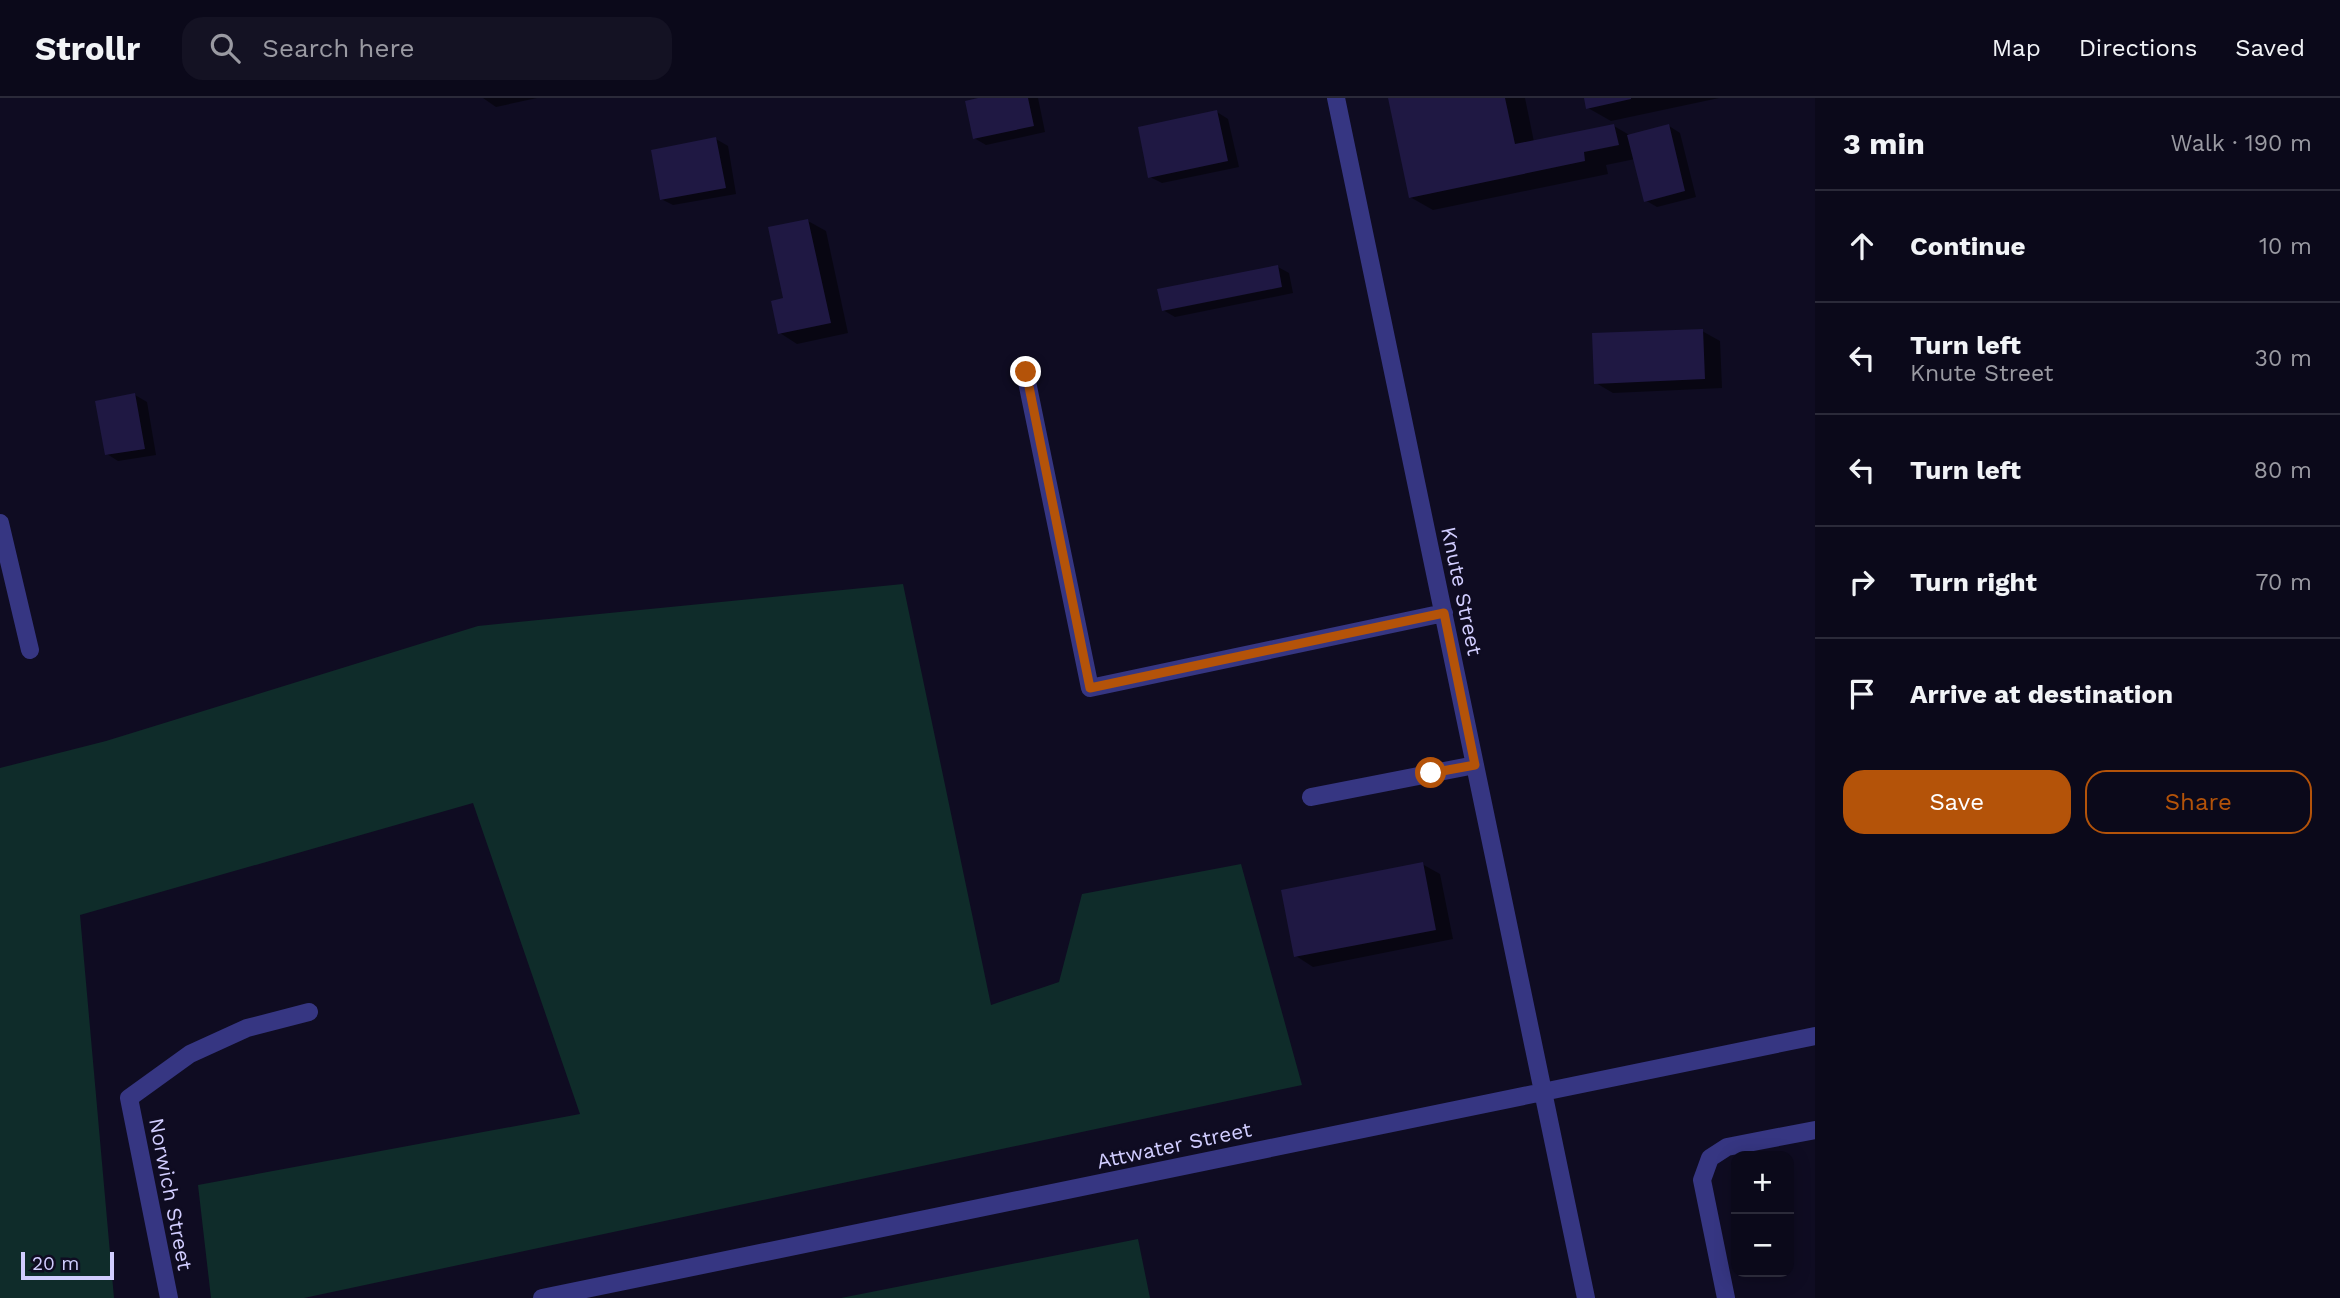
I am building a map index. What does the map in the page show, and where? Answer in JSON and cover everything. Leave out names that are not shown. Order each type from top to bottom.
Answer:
[{"type":"street","name":"Knute Street","points":[[1336,98],[1586,1298]]},
{"type":"street","points":[[1026,372],[1090,688],[1444,613]]},
{"type":"street","points":[[0,523],[30,650]]},
{"type":"street","points":[[1311,797],[1475,765]]},
{"type":"street","name":"Norwich Street","points":[[169,1298],[129,1098],[190,1055],[247,1028],[309,1012]]},
{"type":"street","name":"Attwater Street","points":[[542,1298],[1815,1036]]},
{"type":"street","points":[[1726,1298],[1702,1180],[1710,1158],[1727,1147],[1815,1130]]},
{"type":"green space","points":[[903,584],[991,1005],[1059,982],[1082,894],[1241,864],[1302,1085],[304,1298],[211,1298],[198,1185],[580,1114],[473,803],[80,915],[114,1298],[0,1298],[0,768],[106,741],[478,626]]},
{"type":"green space","points":[[1138,1239],[1150,1298],[841,1298]]},
{"type":"building","points":[[978,98],[1028,98],[1034,126],[973,139],[965,101]]},
{"type":"building","points":[[1388,98],[1505,98],[1515,144],[1614,124],[1619,145],[1584,152],[1585,161],[1409,198]]},
{"type":"building","points":[[1584,98],[1631,98],[1631,99],[1586,109]]},
{"type":"building","points":[[1217,110],[1228,161],[1148,178],[1138,127]]},
{"type":"building","points":[[1669,124],[1685,191],[1644,202],[1627,135]]},
{"type":"building","points":[[716,137],[726,188],[660,200],[651,150]]},
{"type":"building","points":[[808,219],[831,323],[778,334],[771,301],[783,298],[768,227]]},
{"type":"building","points":[[1278,265],[1282,287],[1162,311],[1157,289]]},
{"type":"building","points":[[1703,329],[1705,379],[1594,384],[1592,333]]},
{"type":"building","points":[[135,393],[145,449],[105,455],[95,401]]},
{"type":"building","points":[[1423,862],[1436,930],[1294,957],[1281,890]]},
{"type":"route","points":[[1026,372],[1090,688],[1444,613],[1475,765],[1431,773]]}]
